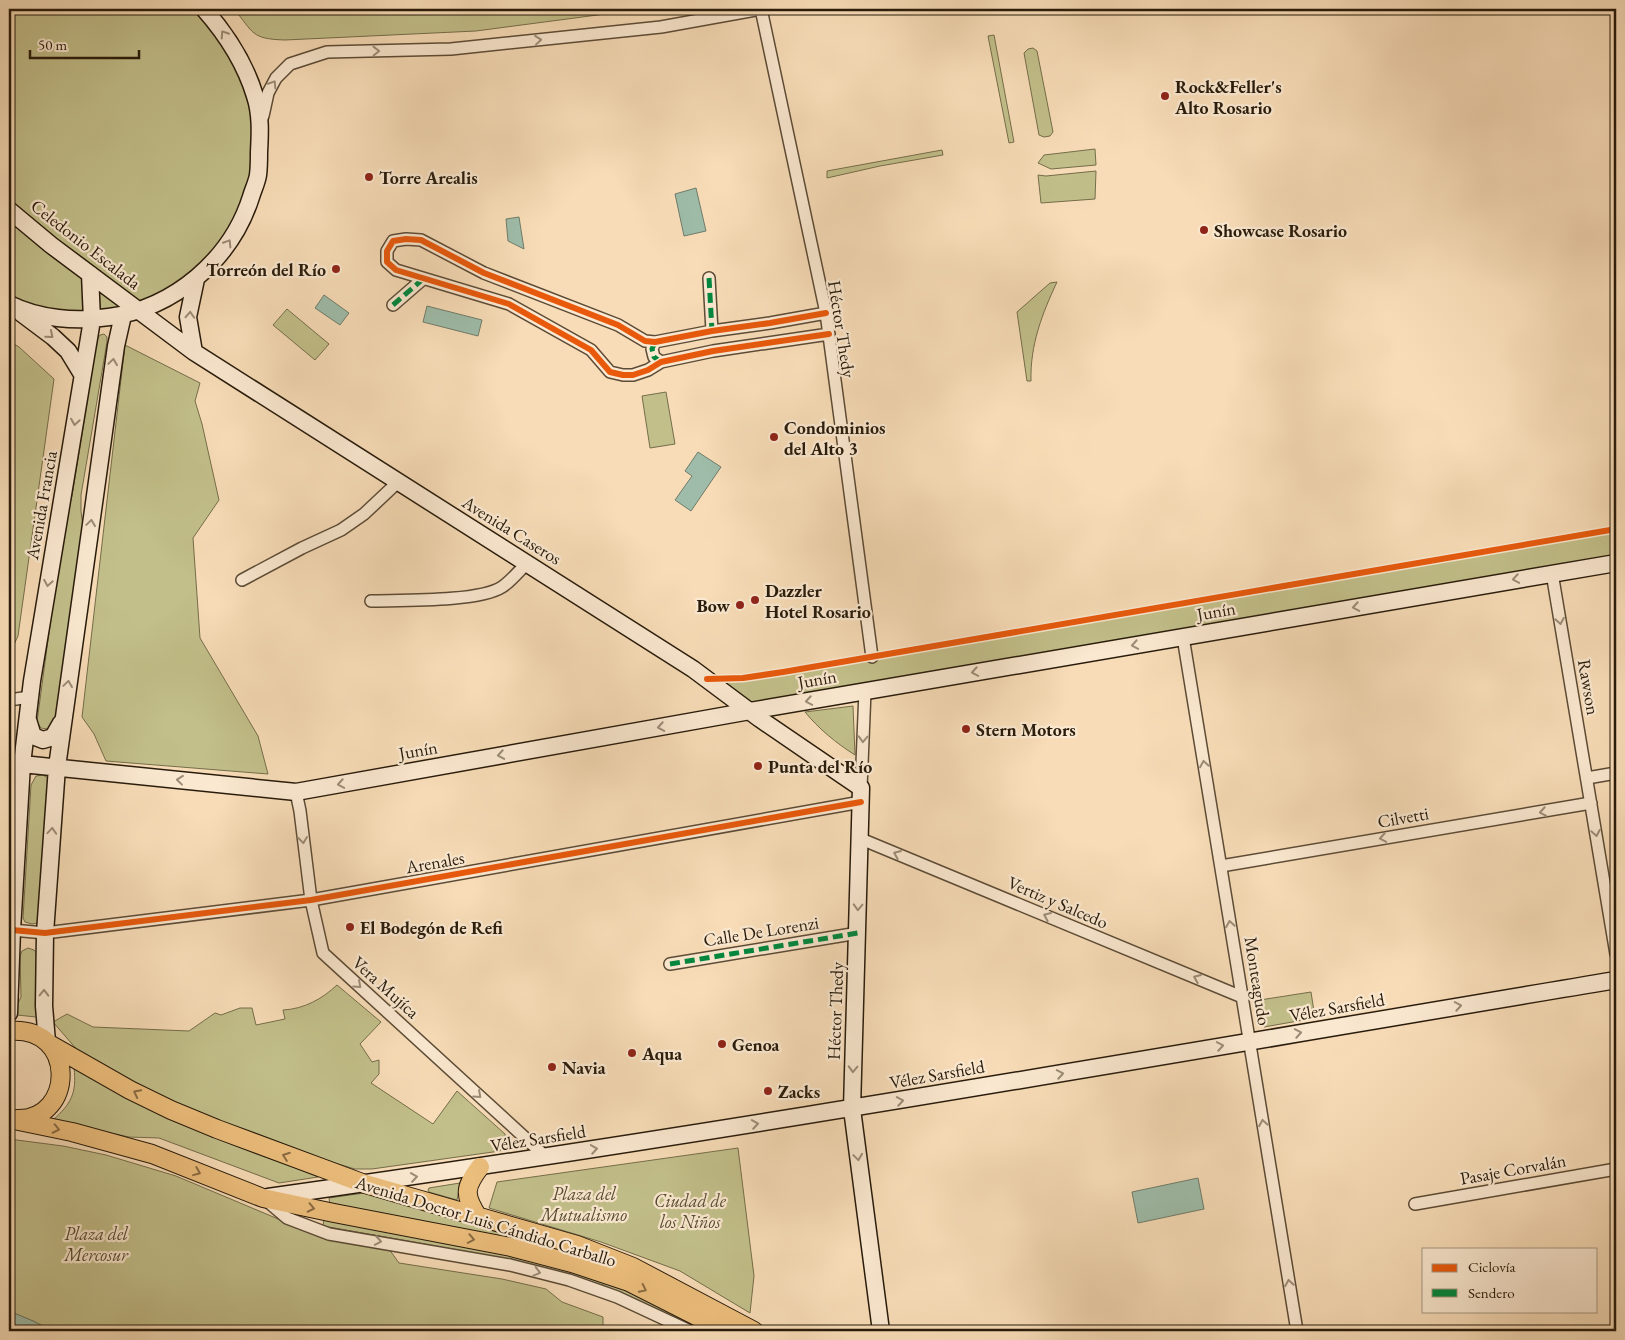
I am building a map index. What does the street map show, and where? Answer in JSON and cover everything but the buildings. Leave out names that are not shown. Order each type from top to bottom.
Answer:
[{"type":"main road","points":[[10,305],[35,314],[77,320],[92,320],[139,311],[172,295],[196,279],[224,250],[245,214],[258,176],[261,130],[256,98],[242,62],[220,27],[204,9]]},
{"type":"main road","name":"Celedonio Escalada","points":[[9,210],[51,245],[139,311]]},
{"type":"main road","name":"Avenida Francia","points":[[9,1012],[22,764],[27,717],[92,320],[90,274]]},
{"type":"main road","points":[[194,352],[188,317],[196,279]]},
{"type":"main road","points":[[10,305],[53,336],[68,352],[82,374]]},
{"type":"main road","name":"Avenida Caseros","points":[[139,311],[194,352],[693,669],[861,795]]},
{"type":"main road","points":[[9,1119],[22,1119],[38,1114],[50,1104],[59,1091],[62,1075],[60,1065],[49,1044],[44,1006],[44,933],[57,767],[116,346],[123,315]]},
{"type":"main road","name":"Junín","points":[[22,764],[296,792],[755,715],[865,691],[1616,563]]},
{"type":"main road","points":[[27,717],[30,732],[36,738],[43,740],[52,737],[63,720]]},
{"type":"main road","name":"Héctor Thedy","points":[[861,795],[852,1109],[881,1331]]},
{"type":"main road","name":"Vélez Sarsfield","points":[[264,1198],[480,1167],[852,1109],[1616,980]]},
{"type":"main road","name":"Avenida Doctor Luis Cándido Carballo","points":[[9,1031],[20,1030],[35,1034],[93,1070],[171,1110],[282,1154],[365,1184],[577,1245],[634,1268],[754,1331]]},
{"type":"main road","name":"Avenida Doctor Luis Cándido Carballo","points":[[9,1119],[72,1132],[152,1154],[264,1198],[511,1247],[572,1263],[628,1282],[726,1331]]},
{"type":"main road","points":[[478,1216],[468,1201],[467,1190],[470,1180],[480,1167]]},
{"type":"street","points":[[261,130],[268,93],[276,78],[290,64],[318,54],[451,49],[498,45],[661,26],[761,9]]},
{"type":"street","name":"Héctor Thedy","points":[[761,9],[826,313],[872,657]]},
{"type":"street","points":[[826,313],[656,342],[645,341],[618,325],[484,272],[421,240],[406,238],[394,241],[387,251],[387,262],[396,270],[509,304],[591,350],[610,372],[633,375],[648,370],[661,362],[713,351],[829,334]]},
{"type":"street","points":[[709,278],[712,331]]},
{"type":"street","points":[[392,305],[423,279]]},
{"type":"street","points":[[656,342],[652,350],[654,357],[661,362]]},
{"type":"street","points":[[242,580],[302,548],[341,530],[364,514],[398,482]]},
{"type":"street","points":[[371,601],[445,598],[490,593],[503,587],[527,563]]},
{"type":"street","name":"Rawson","points":[[1552,573],[1616,954]]},
{"type":"street","name":"Monteagudo","points":[[1183,637],[1297,1331]]},
{"type":"street","name":"Héctor Thedy","points":[[861,795],[865,691]]},
{"type":"street","points":[[9,700],[30,697]]},
{"type":"street","points":[[1587,778],[1616,773]]},
{"type":"street","name":"Vera Mujíca","points":[[296,792],[311,900],[323,953],[546,1157]]},
{"type":"street","name":"Arenales","points":[[12,930],[44,933],[311,900],[861,795]]},
{"type":"street","name":"Cilvetti","points":[[1221,866],[1591,803]]},
{"type":"street","name":"Vertiz y Salcedo","points":[[860,839],[1242,997]]},
{"type":"street","name":"Calle De Lorenzi","points":[[670,964],[858,933]]},
{"type":"street","name":"Pasaje Corvalán","points":[[1415,1204],[1616,1169]]},
{"type":"street","name":"Avenida Doctor Luis Cándido Carballo","points":[[264,1198],[287,1218],[329,1234],[510,1265],[569,1280],[617,1297],[690,1331]]},
{"type":"green space","points":[[9,9],[204,9],[220,27],[261,130],[245,215],[196,279],[92,320],[9,304]]},
{"type":"green space","points":[[234,9],[643,9],[476,31],[285,40],[266,38],[254,33]]},
{"type":"green space","points":[[994,35],[1014,142],[1009,143],[988,36]]},
{"type":"green space","points":[[1033,48],[1037,51],[1053,132],[1050,136],[1044,137],[1039,135],[1024,53],[1028,49]]},
{"type":"green space","points":[[1095,149],[1096,165],[1051,169],[1038,163],[1044,155]]},
{"type":"green space","points":[[942,150],[943,155],[827,178],[827,171]]},
{"type":"green space","points":[[1096,171],[1095,199],[1041,203],[1038,175],[1046,176]]},
{"type":"green space","points":[[1057,282],[1038,330],[1031,368],[1031,381],[1027,381],[1017,312],[1050,283]]},
{"type":"green space","points":[[287,309],[329,344],[315,360],[273,325]]},
{"type":"green space","points":[[104,334],[107,337],[107,342],[81,495],[83,527],[57,721],[49,729],[44,729],[37,722],[64,521],[72,496],[97,340],[100,335]]},
{"type":"green space","points":[[9,341],[19,347],[54,379],[18,636],[10,653],[9,653]]},
{"type":"green space","points":[[125,345],[200,383],[195,401],[219,500],[193,538],[200,638],[258,736],[268,774],[106,761],[94,734],[82,717]]},
{"type":"green space","points":[[666,392],[675,444],[650,448],[642,396]]},
{"type":"green space","points":[[1616,529],[1616,563],[750,711],[707,679],[743,678],[783,672]]},
{"type":"green space","points":[[853,706],[855,755],[828,735],[805,712]]},
{"type":"green space","points":[[43,775],[48,778],[49,784],[40,917],[38,923],[32,924],[25,922],[23,918],[31,785],[36,776]]},
{"type":"green space","points":[[28,948],[34,950],[37,954],[38,1015],[36,1017],[17,1015],[14,1011],[21,997],[20,956],[22,951]]},
{"type":"green space","points":[[337,985],[381,1022],[360,1044],[372,1062],[379,1060],[379,1074],[371,1083],[433,1124],[457,1091],[505,1134],[506,1144],[500,1151],[372,1169],[355,1169],[264,1142],[166,1099],[78,1051],[53,1022],[67,1014],[93,1027],[189,1031],[215,1013],[221,1015],[240,1008],[252,1008],[256,1025],[285,1019],[283,1010],[298,1008],[312,1002],[325,995]]},
{"type":"green space","points":[[1311,992],[1315,1018],[1264,1027],[1260,1000]]},
{"type":"green space","points":[[74,1068],[158,1113],[318,1177],[279,1183],[159,1138],[129,1137],[53,1120],[64,1109],[71,1097],[75,1084]]},
{"type":"green space","name":"Plaza del Mercosur","points":[[9,1139],[63,1146],[106,1155],[176,1176],[309,1232],[389,1249],[399,1263],[502,1279],[546,1289],[562,1302],[603,1317],[603,1331],[53,1331],[9,1311]]},
{"type":"green space","name":"Ciudad de los Niños","points":[[738,1148],[754,1276],[750,1313],[680,1271],[601,1242],[489,1208],[497,1182]]},
{"type":"green space","points":[[460,1183],[457,1200],[429,1192],[428,1190],[429,1188]]},
{"type":"green space","points":[[371,1192],[574,1250],[573,1255],[330,1205],[329,1198]]},
{"type":"green space","points":[[324,1219],[521,1255],[595,1275],[713,1331],[698,1331],[645,1303],[603,1285],[554,1271],[475,1253],[323,1226]]},
{"type":"shaded area","points":[[696,188],[706,231],[684,236],[675,194]]},
{"type":"shaded area","points":[[519,217],[524,249],[508,241],[506,219]]},
{"type":"shaded area","points":[[324,295],[349,313],[340,325],[315,308]]},
{"type":"shaded area","points":[[427,306],[482,320],[478,336],[423,322]]},
{"type":"shaded area","points":[[698,452],[721,467],[691,511],[675,500],[692,476],[685,471]]},
{"type":"shaded area","points":[[1198,1178],[1204,1209],[1138,1223],[1132,1192]]},
{"type":"shaded area","points":[[9,1311],[33,1321],[53,1331],[9,1331]]},
{"type":"marked path","points":[[709,278],[712,331]]},
{"type":"marked path","points":[[393,305],[423,279]]},
{"type":"marked path","points":[[655,342],[652,349],[654,357],[661,362]]},
{"type":"marked path","points":[[670,964],[858,933]]},
{"type":"cycle path","points":[[826,313],[655,342],[645,341],[618,325],[484,273],[421,240],[406,239],[393,241],[387,251],[387,262],[396,270],[509,304],[591,350],[610,372],[623,375],[633,375],[648,370],[661,362],[713,351],[829,334]]},
{"type":"cycle path","points":[[707,679],[743,678],[783,672],[1616,529]]},
{"type":"cycle path","points":[[12,930],[45,933],[311,900],[861,802]]},
{"type":"place","name":"Rock&Feller's Alto Rosario","points":[[1165,96]]},
{"type":"place","name":"Torre Arealis","points":[[369,177]]},
{"type":"place","name":"Showcase Rosario","points":[[1204,230]]},
{"type":"place","name":"Torreón del Río","points":[[336,269]]},
{"type":"place","name":"Condominios del Alto 3","points":[[774,437]]},
{"type":"place","name":"Dazzler Hotel Rosario","points":[[755,600]]},
{"type":"place","name":"Bow","points":[[740,605]]},
{"type":"place","name":"Stern Motors","points":[[966,729]]},
{"type":"place","name":"Punta del Río","points":[[758,766]]},
{"type":"place","name":"El Bodegón de Refi","points":[[350,927]]},
{"type":"place","name":"Genoa","points":[[722,1044]]},
{"type":"place","name":"Aqua","points":[[632,1053]]},
{"type":"place","name":"Navia","points":[[552,1067]]},
{"type":"place","name":"Zacks","points":[[768,1091]]},
{"type":"park label","name":"Plaza del Mutualismo","points":[[584,1203]]}]
